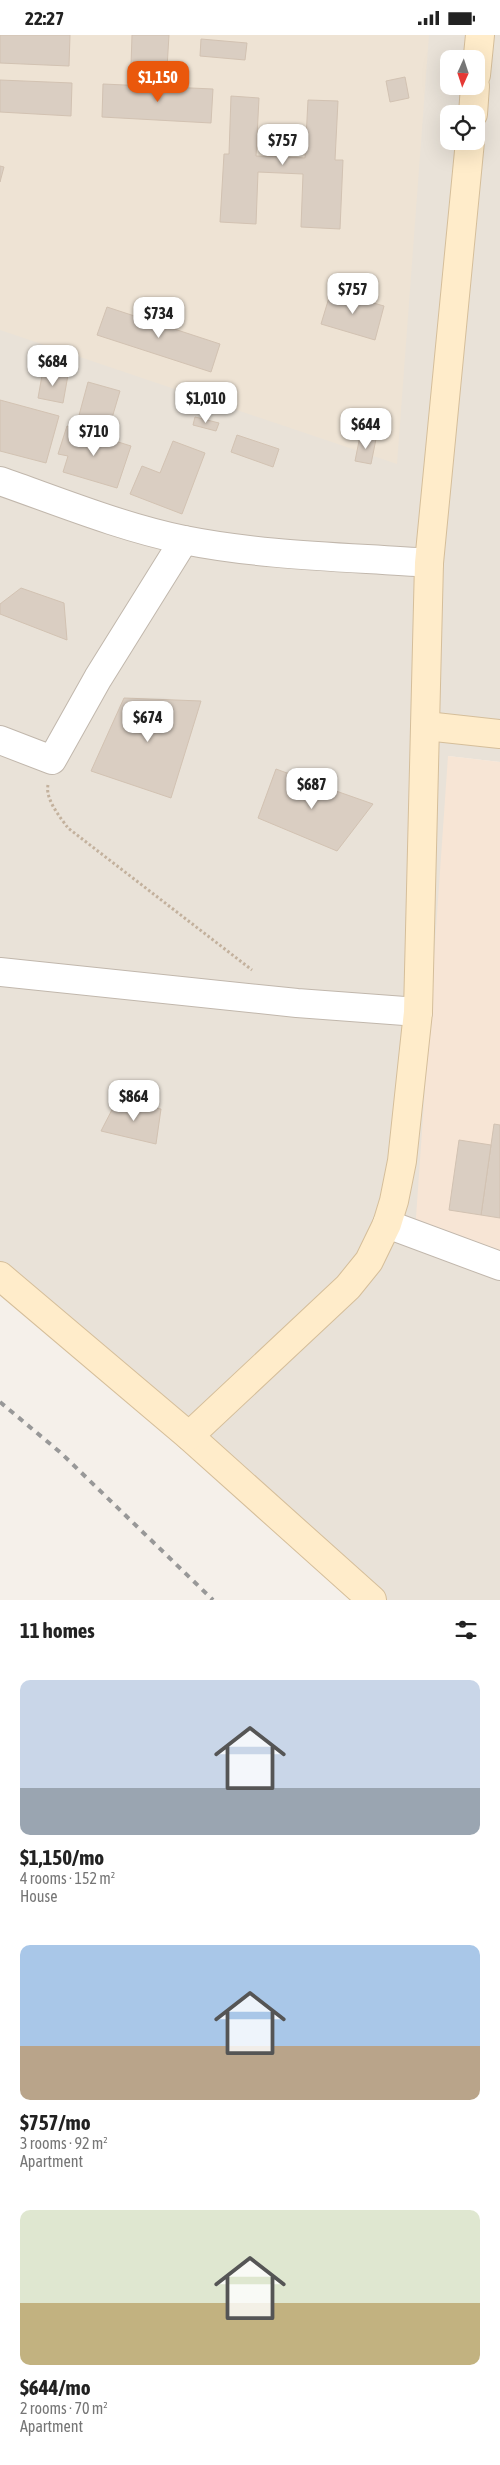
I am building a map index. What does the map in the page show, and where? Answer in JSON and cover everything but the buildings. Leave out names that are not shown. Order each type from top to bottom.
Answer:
[{"type":"street","points":[[478,50],[480,35]]},
{"type":"street","points":[[189,1436],[348,1287],[369,1261],[387,1224],[402,1161],[418,1012],[429,563],[469,150]]},
{"type":"street","points":[[0,481],[135,528],[184,540],[249,550],[429,563]]},
{"type":"street","points":[[0,740],[52,760],[98,678],[184,540]]},
{"type":"street","points":[[426,726],[500,734]]},
{"type":"street","points":[[0,972],[297,1003],[418,1012]]},
{"type":"street","points":[[387,1224],[500,1266]]},
{"type":"street","points":[[0,1276],[189,1436],[372,1600]]},
{"type":"path","points":[[52,760],[47,789],[56,811],[68,828],[259,975]]},
{"type":"shaded area","points":[[0,35],[500,35],[500,762],[448,756],[500,1260],[500,1600],[383,1600],[0,1265]]},
{"type":"shaded area","points":[[0,35],[429,35],[397,464],[0,330]]},
{"type":"shaded area","points":[[448,756],[500,762],[500,1260],[415,1232]]},
{"type":"railway","points":[[0,1402],[61,1453],[213,1600]]}]
